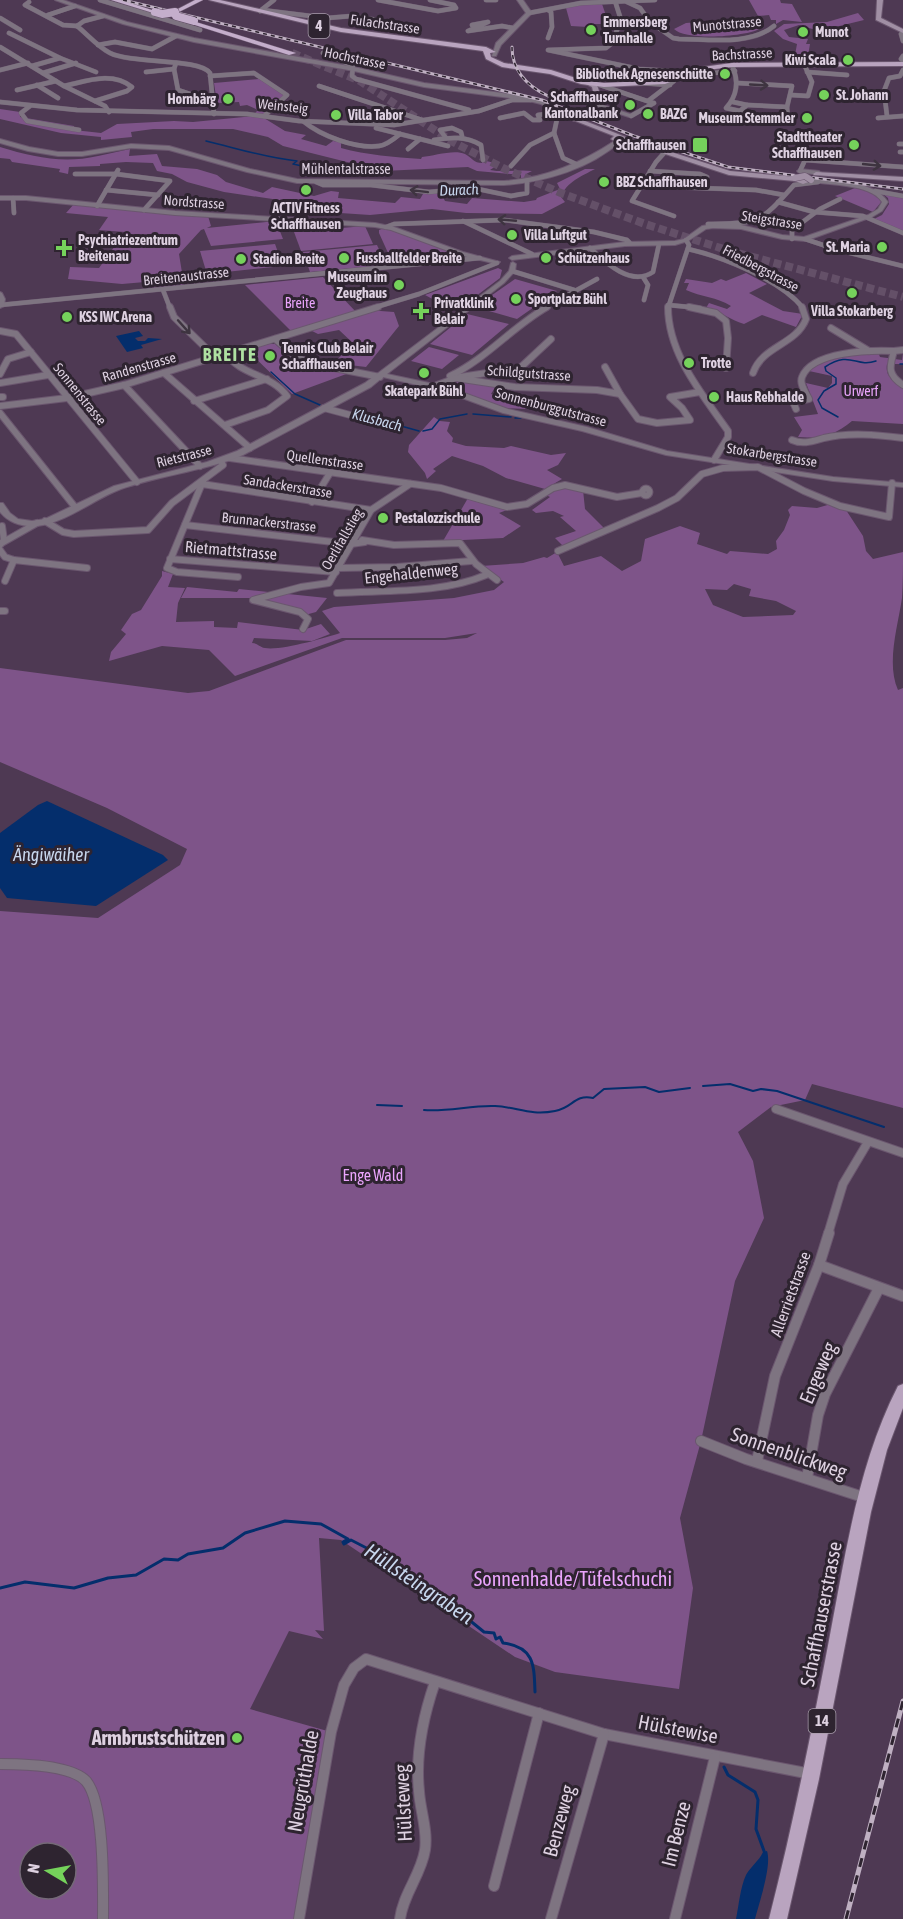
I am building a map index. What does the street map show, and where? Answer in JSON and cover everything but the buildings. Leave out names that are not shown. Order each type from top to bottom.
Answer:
[{"type":"highway","points":[[114,0],[155,12],[172,13],[257,43]]},
{"type":"highway","points":[[172,13],[194,0]]},
{"type":"highway","points":[[172,13],[200,0]]},
{"type":"highway","points":[[172,13],[228,34],[292,53]]},
{"type":"main road","name":"Fulachstrasse","points":[[212,0],[353,32],[486,49]]},
{"type":"main road","points":[[880,0],[877,18],[903,32]]},
{"type":"main road","name":"Bachstrasse","points":[[596,84],[561,73],[505,63],[494,55],[493,50],[486,49],[487,56],[493,61],[526,70],[555,73],[596,84],[672,82],[700,71],[734,68],[804,64],[903,63]]},
{"type":"main road","points":[[596,84],[591,99],[592,107],[576,120],[617,139],[625,137],[626,140],[734,174],[796,178],[803,182],[811,176],[903,179]]},
{"type":"main road","name":"Schaffhauserstrasse","points":[[778,1919],[812,1774],[866,1498],[886,1432],[903,1390]]},
{"type":"street","points":[[23,0],[29,2]]},
{"type":"street","points":[[35,0],[25,5],[48,15],[63,25],[77,26],[106,52],[175,66],[199,66],[207,69],[210,76],[214,114]]},
{"type":"street","name":"Hochstrasse","points":[[58,0],[103,16],[176,36],[354,69],[422,85],[531,100],[576,120]]},
{"type":"street","points":[[100,0],[200,30]]},
{"type":"street","points":[[260,11],[274,0]]},
{"type":"street","points":[[378,0],[438,11],[449,11],[456,8],[453,5],[430,0]]},
{"type":"street","points":[[486,0],[496,0]]},
{"type":"street","points":[[494,55],[504,37],[529,13],[589,1],[655,0]]},
{"type":"street","points":[[523,1],[529,13]]},
{"type":"street","points":[[618,1],[623,26]]},
{"type":"street","name":"Munotstrasse","points":[[627,2],[640,8],[650,22],[673,38],[679,39],[753,36],[770,31],[774,26]]},
{"type":"street","points":[[48,15],[75,6]]},
{"type":"street","points":[[548,10],[551,12],[552,27],[548,38]]},
{"type":"street","points":[[260,11],[327,18],[351,16],[377,21]]},
{"type":"street","points":[[77,26],[82,22],[103,16]]},
{"type":"street","points":[[0,18],[20,30],[0,35]]},
{"type":"street","points":[[472,25],[488,21],[468,31],[502,26],[513,28]]},
{"type":"street","points":[[592,107],[631,116],[651,102],[672,82],[671,71],[639,69],[549,50],[606,48],[611,44],[618,28],[650,22]]},
{"type":"street","points":[[903,32],[901,34],[903,41]]},
{"type":"street","points":[[9,33],[60,58],[96,72]]},
{"type":"street","points":[[98,45],[115,42],[152,49],[176,36]]},
{"type":"street","points":[[486,49],[504,37]]},
{"type":"street","points":[[486,49],[497,46]]},
{"type":"street","points":[[0,47],[64,86],[105,106],[109,112]]},
{"type":"street","points":[[323,53],[353,66],[352,76],[356,79],[465,110],[490,108]]},
{"type":"street","points":[[903,56],[901,59],[903,63]]},
{"type":"street","points":[[0,70],[60,58]]},
{"type":"street","points":[[199,66],[209,60]]},
{"type":"street","points":[[43,73],[76,63]]},
{"type":"street","points":[[737,84],[782,86],[782,92],[808,96],[811,79],[804,64]]},
{"type":"street","points":[[146,72],[175,66]]},
{"type":"street","points":[[175,66],[178,90],[214,102]]},
{"type":"street","points":[[734,68],[737,84],[734,101],[726,108],[748,113],[749,117],[757,119],[788,122],[787,107],[792,93]]},
{"type":"street","points":[[887,116],[884,91],[889,78],[900,76],[903,70]]},
{"type":"street","points":[[807,72],[847,75]]},
{"type":"street","points":[[210,76],[258,74],[263,81],[284,92],[287,95],[264,116]]},
{"type":"street","points":[[64,86],[108,78],[132,87],[127,91],[95,101]]},
{"type":"street","points":[[17,90],[56,81]]},
{"type":"street","points":[[596,84],[651,102]]},
{"type":"street","points":[[37,85],[58,98]]},
{"type":"street","points":[[319,86],[425,121]]},
{"type":"street","name":"Weinsteig","points":[[0,102],[109,112],[264,116],[303,121],[394,125],[490,108],[512,100],[531,100]]},
{"type":"street","points":[[734,101],[747,105],[787,107]]},
{"type":"street","points":[[740,111],[747,105]]},
{"type":"street","points":[[30,106],[21,113],[27,121],[79,130]]},
{"type":"street","points":[[887,109],[903,110]]},
{"type":"street","points":[[500,118],[524,113],[540,120],[538,115],[556,113],[554,133],[561,153],[565,160],[576,164]]},
{"type":"street","points":[[878,118],[903,116]]},
{"type":"street","points":[[303,121],[320,134],[370,146],[384,144],[400,134]]},
{"type":"street","points":[[358,124],[448,146]]},
{"type":"street","points":[[446,138],[440,130],[456,128],[462,136]]},
{"type":"street","points":[[512,166],[530,145],[554,133]]},
{"type":"street","points":[[431,141],[462,136],[474,140],[481,145],[483,160]]},
{"type":"street","name":"Mühlentalstrasse","points":[[0,141],[36,151],[64,154],[131,146],[163,147],[197,154],[266,175],[316,182],[527,181],[556,174],[617,139]]},
{"type":"street","points":[[408,149],[420,140]]},
{"type":"street","points":[[665,152],[650,171],[632,201],[674,216]]},
{"type":"street","points":[[811,176],[805,159],[903,167]]},
{"type":"street","points":[[650,171],[700,174],[707,177]]},
{"type":"street","points":[[97,206],[117,172]]},
{"type":"street","points":[[75,174],[117,172],[170,181],[144,210]]},
{"type":"street","points":[[130,192],[141,176]]},
{"type":"street","points":[[512,266],[532,254],[630,243],[659,244],[686,240],[709,226],[708,224],[753,222],[768,213],[794,185],[811,176],[903,196]]},
{"type":"street","points":[[316,182],[371,185],[429,192],[473,188],[517,196],[527,192],[527,181]]},
{"type":"street","points":[[642,186],[756,190],[784,195]]},
{"type":"street","points":[[106,190],[158,195]]},
{"type":"street","points":[[867,218],[878,212],[885,202],[883,197],[875,191]]},
{"type":"street","name":"Nordstrasse","points":[[0,196],[144,210],[386,227],[453,251],[512,266]]},
{"type":"street","points":[[13,198],[14,213]]},
{"type":"street","points":[[792,239],[792,230],[840,199]]},
{"type":"street","points":[[778,202],[817,212],[858,215],[903,233]]},
{"type":"street","name":"Steigstrasse","points":[[709,226],[741,227],[792,239],[805,239],[867,218]]},
{"type":"street","name":"Nordstrasse","points":[[386,227],[394,224],[481,219],[518,221],[594,232],[627,240],[630,243]]},
{"type":"street","points":[[463,221],[532,254]]},
{"type":"street","points":[[805,239],[838,250],[903,266]]},
{"type":"street","points":[[686,240],[690,242],[688,249]]},
{"type":"street","points":[[590,248],[600,258],[627,275],[643,278],[653,272],[659,244]]},
{"type":"street","name":"Stokarbergstrasse","points":[[688,249],[668,304],[668,325],[689,376],[728,432],[714,460],[838,479],[903,485]]},
{"type":"street","name":"Friedbergstrasse","points":[[688,249],[720,259],[751,273],[798,301],[804,310],[806,316],[801,327],[760,357],[754,365],[753,373]]},
{"type":"street","name":"Breitenaustrasse","points":[[0,306],[482,258]]},
{"type":"street","points":[[499,263],[574,290]]},
{"type":"street","name":"Randenstrasse","points":[[485,269],[499,263]]},
{"type":"street","name":"Randenstrasse","points":[[0,406],[67,398],[124,385],[419,294],[499,263]]},
{"type":"street","name":"Rietstrasse","points":[[0,546],[41,522],[110,491],[226,459],[324,408],[382,376],[512,266]]},
{"type":"street","points":[[643,278],[648,285],[644,300]]},
{"type":"street","points":[[436,386],[441,380],[477,361],[513,329],[574,290],[597,279]]},
{"type":"street","points":[[163,290],[174,316],[215,357]]},
{"type":"street","points":[[0,294],[2,299],[0,306]]},
{"type":"street","points":[[668,304],[705,309],[726,321],[728,333],[726,368]]},
{"type":"street","points":[[831,328],[869,351]]},
{"type":"street","name":"Sonnenstrasse","points":[[0,331],[16,334],[137,482]]},
{"type":"street","name":"Sonnenburggutstrasse","points":[[275,339],[295,356],[309,363],[436,386],[506,411],[584,429],[648,449],[714,460]]},
{"type":"street","points":[[456,378],[520,368],[551,339]]},
{"type":"street","points":[[796,409],[793,402],[809,399],[801,381],[806,371],[812,366],[830,357],[869,351],[903,350]]},
{"type":"street","points":[[894,351],[889,372],[903,385]]},
{"type":"street","points":[[0,374],[8,359],[31,352]]},
{"type":"street","points":[[225,425],[254,416],[286,399],[284,390],[267,379],[238,369],[226,354]]},
{"type":"street","points":[[470,374],[477,361]]},
{"type":"street","points":[[605,366],[620,394],[638,419],[657,423],[690,420],[682,408],[670,397],[700,392]]},
{"type":"street","points":[[164,373],[250,448]]},
{"type":"street","points":[[0,383],[48,375]]},
{"type":"street","name":"Schildgutstrasse","points":[[436,386],[456,378],[515,387],[597,390],[620,394]]},
{"type":"street","points":[[194,401],[267,379]]},
{"type":"street","points":[[124,385],[200,466]]},
{"type":"street","points":[[324,408],[399,428]]},
{"type":"street","points":[[0,413],[75,507]]},
{"type":"street","points":[[792,440],[803,443],[827,437],[851,435],[903,438]]},
{"type":"street","points":[[87,568],[5,557],[0,546],[4,540],[1,526],[11,520],[41,522],[74,534],[96,535],[148,530],[175,502],[223,465],[226,459]]},
{"type":"street","name":"Quellenstrasse","points":[[226,459],[414,484],[447,490],[507,507],[527,504],[553,488],[565,485],[617,497],[642,493]]},
{"type":"street","points":[[558,551],[666,504],[682,494],[706,472],[715,469],[758,467],[846,510],[889,517],[892,483]]},
{"type":"street","points":[[312,502],[330,473]]},
{"type":"street","points":[[170,559],[202,482]]},
{"type":"street","name":"Sandackerstrasse","points":[[202,482],[371,510]]},
{"type":"street","name":"Oerlifallstieg","points":[[303,629],[308,619],[300,612],[253,600],[301,587],[325,584],[332,580],[371,510],[414,484]]},
{"type":"street","points":[[0,505],[11,520]]},
{"type":"street","name":"Brunnackerstrasse","points":[[185,525],[351,544],[365,542],[460,543],[471,561]]},
{"type":"street","points":[[358,534],[365,542]]},
{"type":"street","name":"Rietmattstrasse","points":[[238,577],[171,571],[167,565],[170,559],[337,570],[471,561]]},
{"type":"street","points":[[5,580],[14,560]]},
{"type":"street","points":[[471,561],[497,580]]},
{"type":"street","name":"Engehaldenweg","points":[[337,593],[433,586],[478,579],[486,574]]},
{"type":"street","points":[[776,1109],[903,1154]]},
{"type":"street","name":"Allerrietstrasse","points":[[757,1461],[775,1376],[819,1265],[843,1184],[868,1142]]},
{"type":"street","points":[[819,1265],[903,1296]]},
{"type":"street","name":"Engeweg","points":[[807,1478],[818,1416],[825,1394],[879,1288]]},
{"type":"street","name":"Sonnenblickweg","points":[[701,1441],[765,1466],[866,1498]]},
{"type":"street","name":"Hülstewise","points":[[366,1659],[381,1661],[435,1682],[451,1684],[604,1734],[812,1774]]},
{"type":"street","name":"Neugrüthalde","points":[[299,1919],[331,1732],[344,1685],[354,1668],[366,1659]]},
{"type":"street","name":"Hülsteweg","points":[[400,1919],[406,1894],[422,1863],[425,1852],[426,1829],[418,1788],[420,1753],[425,1717],[435,1682]]},
{"type":"street","points":[[494,1886],[539,1713]]},
{"type":"street","name":"Benzeweg","points":[[551,1919],[604,1734]]},
{"type":"street","name":"Im Benze","points":[[675,1919],[715,1757]]},
{"type":"street","points":[[0,1764],[72,1773],[88,1783],[93,1792],[98,1815],[103,1919]]},
{"type":"green space","points":[[749,0],[780,0],[781,3],[792,4],[802,22],[783,20],[776,24],[776,20],[771,20],[769,15],[758,16]]},
{"type":"green space","points":[[602,4],[609,24],[590,24],[588,27],[571,26],[566,8]]},
{"type":"green space","points":[[858,13],[864,20],[819,31],[799,25],[784,30],[789,37],[808,39],[806,44],[810,44],[808,56],[795,55],[797,44],[783,39],[774,31],[784,24],[827,22]]},
{"type":"green space","points":[[739,19],[757,22],[761,28],[743,34],[717,36],[690,35],[674,29],[686,23]]},
{"type":"green space","points":[[259,79],[285,95],[264,115],[255,113],[258,110],[247,105],[240,106],[239,102],[217,103],[214,83]]},
{"type":"green space","points":[[0,109],[20,112],[20,117],[74,126],[74,130],[101,133],[117,124],[193,122],[254,116],[264,118],[285,131],[306,135],[301,139],[326,146],[333,141],[341,142],[341,148],[421,159],[455,152],[465,154],[477,162],[482,163],[482,160],[499,164],[490,170],[532,171],[526,174],[534,177],[521,180],[521,175],[477,171],[468,167],[383,171],[283,146],[268,137],[233,129],[153,129],[131,132],[132,137],[101,140],[101,137],[61,133],[0,119]]},
{"type":"green space","points":[[0,147],[24,154],[60,159],[85,158],[130,149],[129,156],[157,154],[162,166],[197,169],[217,175],[226,182],[263,193],[272,187],[314,196],[331,191],[339,192],[338,198],[395,203],[401,197],[420,199],[423,194],[441,193],[445,201],[467,204],[472,198],[524,202],[536,200],[560,189],[557,183],[585,169],[595,169],[567,187],[561,197],[565,202],[542,214],[466,213],[432,209],[370,215],[296,210],[293,202],[224,192],[187,182],[172,174],[157,171],[153,163],[126,162],[69,167],[68,174],[59,172],[60,169],[0,158]]},
{"type":"green space","points":[[855,188],[872,192],[882,201],[873,212],[835,196]]},
{"type":"green space","points":[[882,193],[903,198],[903,232],[874,219],[882,215],[889,204],[888,198]]},
{"type":"green space","points":[[74,204],[208,216],[211,226],[207,228],[276,221],[283,239],[211,246],[204,229],[201,230],[179,254],[184,285],[144,290],[145,282],[122,284],[68,279],[70,267],[99,268],[125,232],[99,230],[108,217],[66,213]]},
{"type":"green space","name":"Fussballfelder Breite","points":[[365,226],[373,244],[301,251],[294,232]]},
{"type":"green space","points":[[384,228],[467,258],[394,266],[379,233],[379,230]]},
{"type":"green space","name":"Stadion Breite","points":[[275,244],[283,266],[207,274],[200,251]]},
{"type":"green space","name":"Fussballfelder Breite","points":[[377,245],[386,265],[310,272],[303,252]]},
{"type":"green space","points":[[498,268],[502,270],[500,278],[459,309],[453,310],[425,295]]},
{"type":"green space","points":[[746,273],[767,284],[749,293],[783,311],[803,314],[796,327],[762,315],[744,324],[706,308],[709,303],[727,309],[731,306],[686,290],[689,283],[684,283],[686,279],[712,283],[721,279],[726,281]]},
{"type":"green space","name":"Breite","points":[[323,277],[356,312],[291,331],[245,285]]},
{"type":"green space","name":"Sportplatz Bühl","points":[[515,279],[557,291],[517,319],[475,307]]},
{"type":"green space","points":[[367,310],[394,312],[399,326],[366,367],[333,363],[354,344],[339,330],[318,334],[308,329]]},
{"type":"green space","points":[[467,314],[509,324],[472,355],[430,344]]},
{"type":"green space","points":[[266,344],[275,344],[294,361],[349,373],[292,394],[247,350]]},
{"type":"green space","points":[[429,347],[459,355],[442,369],[411,361]]},
{"type":"green space","name":"Urwerf","points":[[878,352],[880,357],[902,360],[903,353],[903,364],[887,364],[887,372],[903,387],[903,424],[852,421],[840,430],[827,435],[798,437],[802,430],[794,417],[818,414],[806,383],[828,388],[832,383],[832,376],[809,371],[833,358]]},
{"type":"green space","points":[[456,380],[496,386],[491,394],[533,404],[528,409],[505,408],[444,386]]},
{"type":"green space","points":[[434,417],[440,421],[450,422],[447,431],[453,438],[452,442],[466,446],[504,448],[511,446],[551,455],[566,453],[558,465],[547,470],[562,479],[545,489],[506,478],[483,466],[452,456],[433,469],[436,471],[427,479],[425,473],[408,452],[409,445]]},
{"type":"green space","points":[[557,488],[583,490],[585,509],[606,530],[563,546],[555,538],[576,531],[560,517],[564,516],[553,511],[536,513],[532,510],[550,497],[546,495]]},
{"type":"green space","points":[[468,498],[505,508],[507,510],[499,513],[521,526],[503,538],[443,541]]},
{"type":"green space","name":"Enge Wald","points":[[831,504],[846,510],[863,536],[866,551],[873,559],[903,552],[902,598],[893,668],[898,690],[903,688],[903,1108],[812,1084],[805,1100],[771,1107],[738,1132],[753,1161],[764,1218],[735,1281],[701,1441],[680,1518],[693,1588],[679,1689],[555,1672],[515,1657],[341,1540],[319,1538],[324,1631],[315,1630],[323,1639],[289,1631],[250,1709],[331,1732],[299,1919],[0,1919],[0,911],[98,918],[180,865],[187,849],[107,808],[0,762],[0,668],[188,693],[209,691],[346,640],[445,640],[467,638],[477,633],[445,638],[342,638],[235,676],[209,650],[162,646],[109,661],[111,652],[126,634],[121,630],[132,614],[141,610],[162,576],[162,571],[173,574],[168,587],[185,588],[178,603],[176,622],[214,621],[214,627],[237,628],[238,622],[303,630],[321,624],[330,634],[312,641],[254,638],[252,643],[265,648],[281,648],[302,644],[340,633],[322,611],[334,607],[454,598],[494,590],[504,582],[481,566],[523,563],[547,558],[557,552],[564,566],[601,556],[622,571],[641,561],[645,539],[680,526],[700,533],[697,544],[727,554],[730,551],[768,554],[777,549],[776,541],[784,530],[790,515],[788,510],[792,506],[817,508]],"holes":[[[734,584],[751,589],[749,596],[776,601],[796,611],[793,615],[743,617],[713,605],[705,589],[727,590]]]},
{"type":"green space","points":[[187,587],[237,592],[239,589],[327,598],[316,612],[305,615],[250,598],[181,598]]},
{"type":"water","points":[[139,331],[143,336],[135,338],[138,341],[145,341],[148,338],[162,339],[141,345],[143,348],[127,352],[116,336]]},
{"type":"water","name":"Ängiwäiher","points":[[47,801],[163,855],[168,860],[96,906],[7,898],[0,888],[0,833]]},
{"type":"water","points":[[767,1851],[768,1866],[755,1919],[736,1919],[746,1875],[763,1852]]},
{"type":"waterway","points":[[206,141],[297,161],[293,164],[334,173]]},
{"type":"waterway","name":"Klusbach","points":[[838,417],[822,408],[818,400],[824,391],[836,384],[836,378],[826,371],[825,367],[847,359],[869,363],[876,361]]},
{"type":"waterway","name":"Klusbach","points":[[271,372],[295,394],[320,405]]},
{"type":"waterway","name":"Klusbach","points":[[423,431],[432,429],[440,419],[467,414]]},
{"type":"waterway","name":"Klusbach","points":[[473,414],[511,417]]},
{"type":"waterway","name":"Klusbach","points":[[515,418],[521,418]]},
{"type":"waterway","name":"Klusbach","points":[[401,426],[419,431]]},
{"type":"waterway","points":[[703,1086],[730,1084],[753,1091],[761,1089],[777,1091],[884,1127]]},
{"type":"waterway","points":[[424,1110],[495,1106],[546,1112],[561,1109],[582,1098],[593,1098],[604,1089],[645,1087],[659,1092],[690,1088]]},
{"type":"waterway","points":[[377,1105],[402,1106]]},
{"type":"waterway","name":"Hüllsteingraben","points":[[0,1588],[25,1582],[74,1588],[108,1578],[136,1575],[164,1559],[178,1560],[188,1554],[223,1548],[245,1533],[285,1521],[321,1524],[348,1539],[343,1542],[344,1544],[351,1540],[387,1560],[405,1573],[417,1587],[428,1585],[433,1597],[449,1605],[453,1610],[457,1610],[484,1632],[494,1633],[496,1639],[500,1637],[503,1643],[514,1645],[527,1653],[533,1666],[535,1692]]},
{"type":"waterway","name":"Hüllsteingraben","points":[[724,1767],[728,1775],[755,1792],[758,1800],[756,1829],[764,1851]]},
{"type":"tunnel","points":[[292,53],[360,81],[453,142],[503,168],[561,193],[645,224],[730,251],[903,297]]},
{"type":"railway","points":[[123,0],[542,100],[634,136],[728,167],[903,189]]},
{"type":"railway","points":[[512,47],[515,63],[522,77],[534,88],[548,96]]},
{"type":"railway","points":[[846,1919],[903,1701]]},
{"type":"place","name":"Emmersberg Turnhalle","points":[[591,30]]},
{"type":"place","name":"Munot","points":[[803,32]]},
{"type":"place","name":"Kiwi Scala","points":[[848,60]]},
{"type":"place","name":"Bibliothek Agnesenschütte","points":[[725,74]]},
{"type":"place","name":"St. Johann","points":[[824,95]]},
{"type":"place","name":"Hornbärg","points":[[228,99]]},
{"type":"place","name":"Schaffhauser Kantonalbank","points":[[630,105]]},
{"type":"place","name":"BAZG","points":[[648,114]]},
{"type":"place","name":"Villa Tabor","points":[[336,115]]},
{"type":"place","name":"Museum Stemmler","points":[[807,118]]},
{"type":"place","name":"Schaffhausen","points":[[700,145]]},
{"type":"place","name":"Stadttheater Schaffhausen","points":[[854,145]]},
{"type":"place","name":"BBZ Schaffhausen","points":[[604,182]]},
{"type":"place","name":"ACTIV Fitness Schaffhausen","points":[[306,190]]},
{"type":"place","name":"Villa Luftgut","points":[[512,235]]},
{"type":"place","name":"St. Maria","points":[[882,247]]},
{"type":"place","name":"Psychiatriezentrum Breitenau","points":[[64,248]]},
{"type":"place","name":"Fussballfelder Breite","points":[[344,258]]},
{"type":"place","name":"Schützenhaus","points":[[546,258]]},
{"type":"place","name":"Stadion Breite","points":[[241,259]]},
{"type":"place","name":"Museum im Zeughaus","points":[[399,285]]},
{"type":"place","name":"Villa Stokarberg","points":[[852,293]]},
{"type":"place","name":"Sportplatz Bühl","points":[[516,299]]},
{"type":"place","name":"Privatklinik Belair","points":[[421,311]]},
{"type":"place","name":"KSS IWC Arena","points":[[67,317]]},
{"type":"place","name":"Tennis Club Belair Schaffhausen","points":[[270,356]]},
{"type":"place","name":"Trotte","points":[[689,363]]},
{"type":"place","name":"Skatepark Bühl","points":[[424,373]]},
{"type":"place","name":"Haus Rebhalde","points":[[714,397]]},
{"type":"place","name":"Pestalozzischule","points":[[383,518]]},
{"type":"place","name":"Armbrustschützen","points":[[237,1738]]},
{"type":"district","name":"BREITE","points":[[230,355]]},
{"type":"water label","name":"Durach","points":[[459,190]]},
{"type":"park label","name":"Sonnenhalde/Tüfelschuchi","points":[[573,1579]]}]
